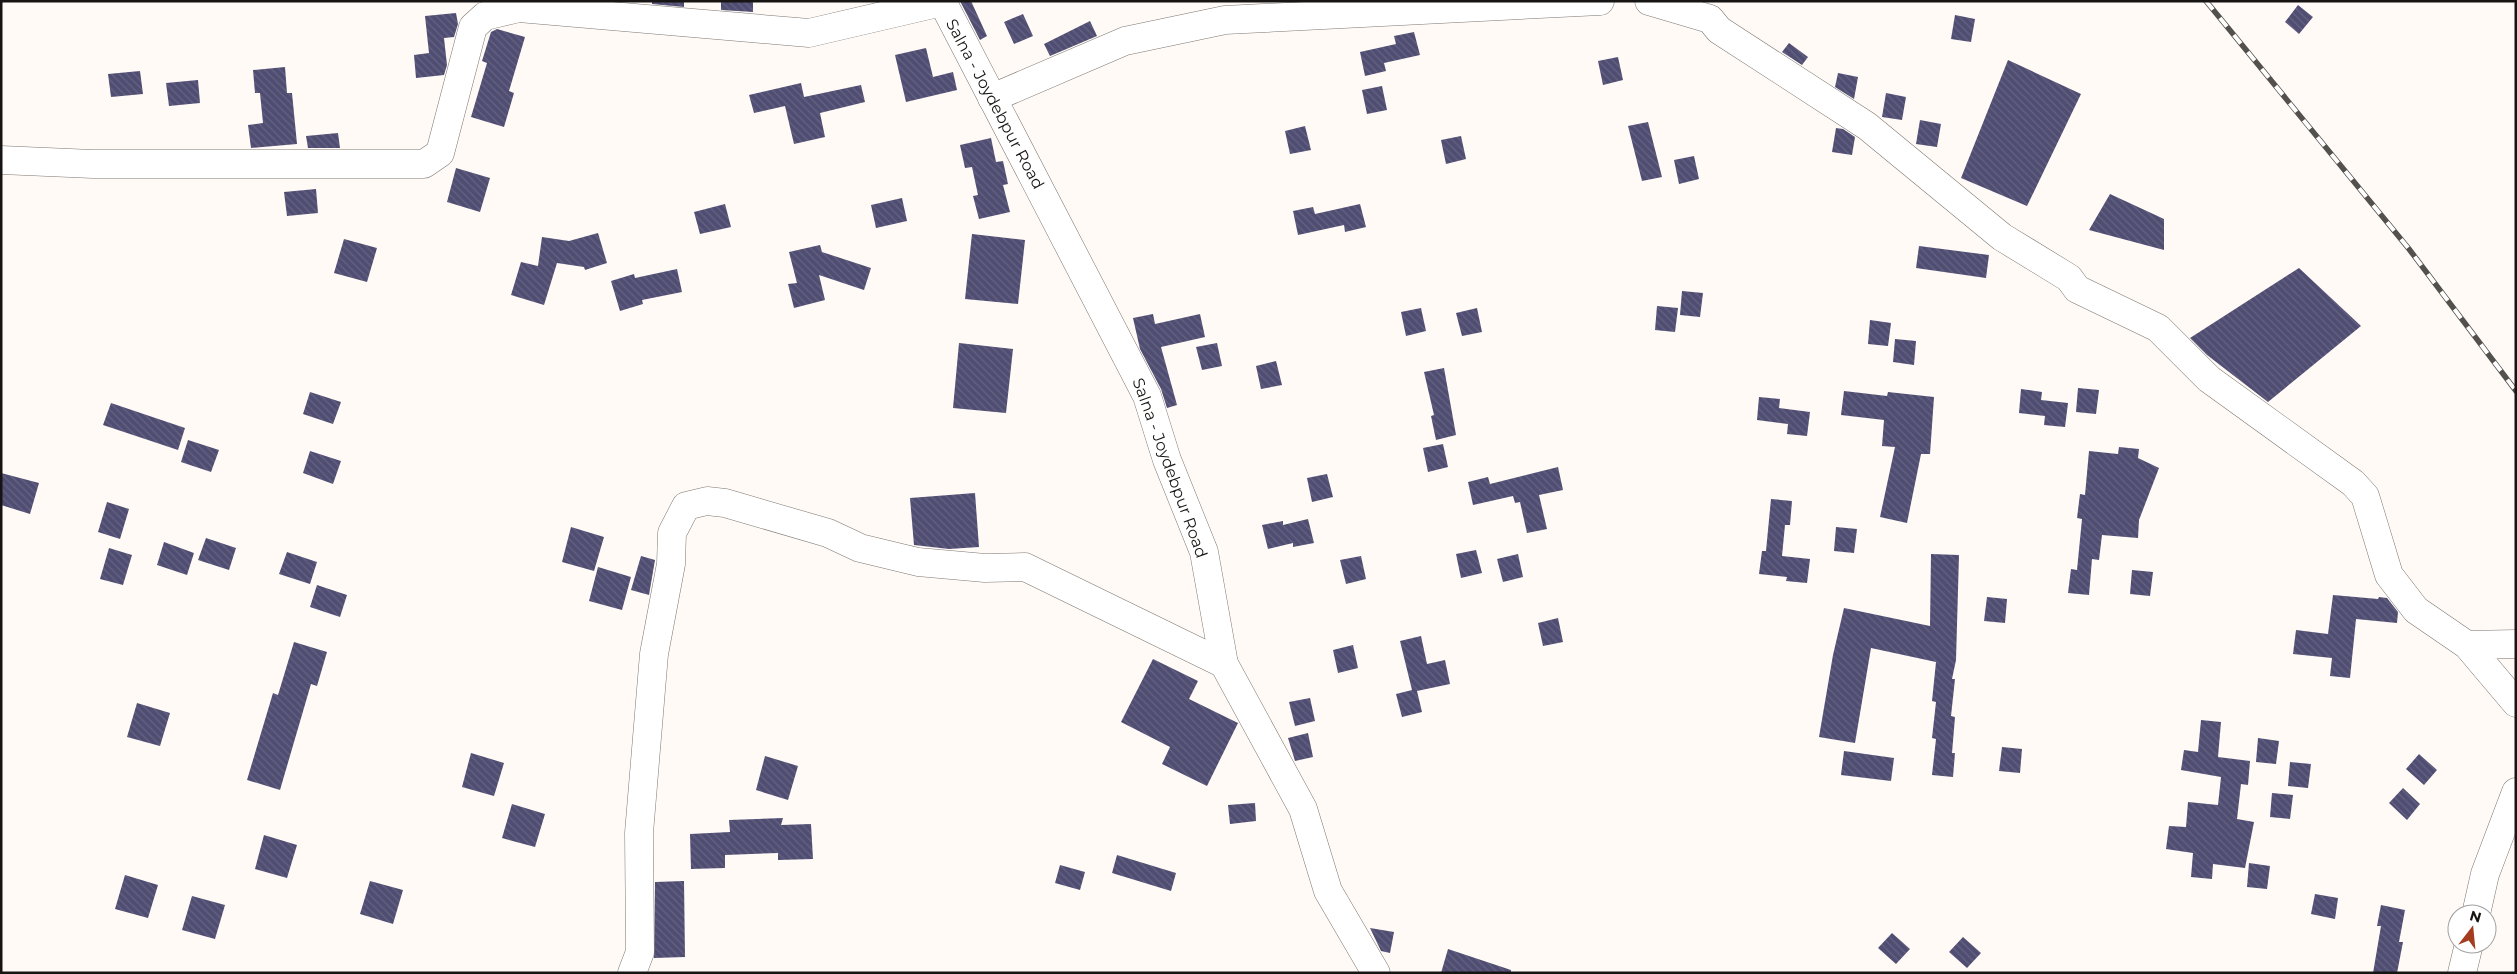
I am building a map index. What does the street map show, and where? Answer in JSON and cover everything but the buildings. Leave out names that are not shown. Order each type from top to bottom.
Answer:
[{"type":"street","points":[[1,160],[93,164],[424,164],[440,153],[473,27],[484,16],[519,8],[809,33],[942,1]]},
{"type":"street","name":"Salna - Joydebpur Road","points":[[942,1],[1147,396],[1168,460],[1204,552],[1224,664],[1303,809],[1328,891],[1376,973]]},
{"type":"street","points":[[992,98],[1125,41],[1225,20],[1600,1]]},
{"type":"street","points":[[1649,1],[1710,19],[1719,30],[1867,126],[2002,237],[2069,278],[2077,289],[2158,328],[2209,379],[2353,483],[2365,496],[2389,574],[2416,610],[2467,645],[2516,703]]},
{"type":"street","points":[[632,973],[640,952],[639,833],[654,654],[671,564],[672,533],[686,506],[707,501],[725,504],[828,533],[860,548],[918,562],[985,568],[1025,567],[1224,664]]},
{"type":"street","points":[[2467,645],[2516,644]]},
{"type":"street","points":[[2478,904],[2485,874],[2516,792]]},
{"type":"street","points":[[2462,973],[2467,954]]},
{"type":"railway","points":[[2206,1],[2409,249],[2516,391]]}]
